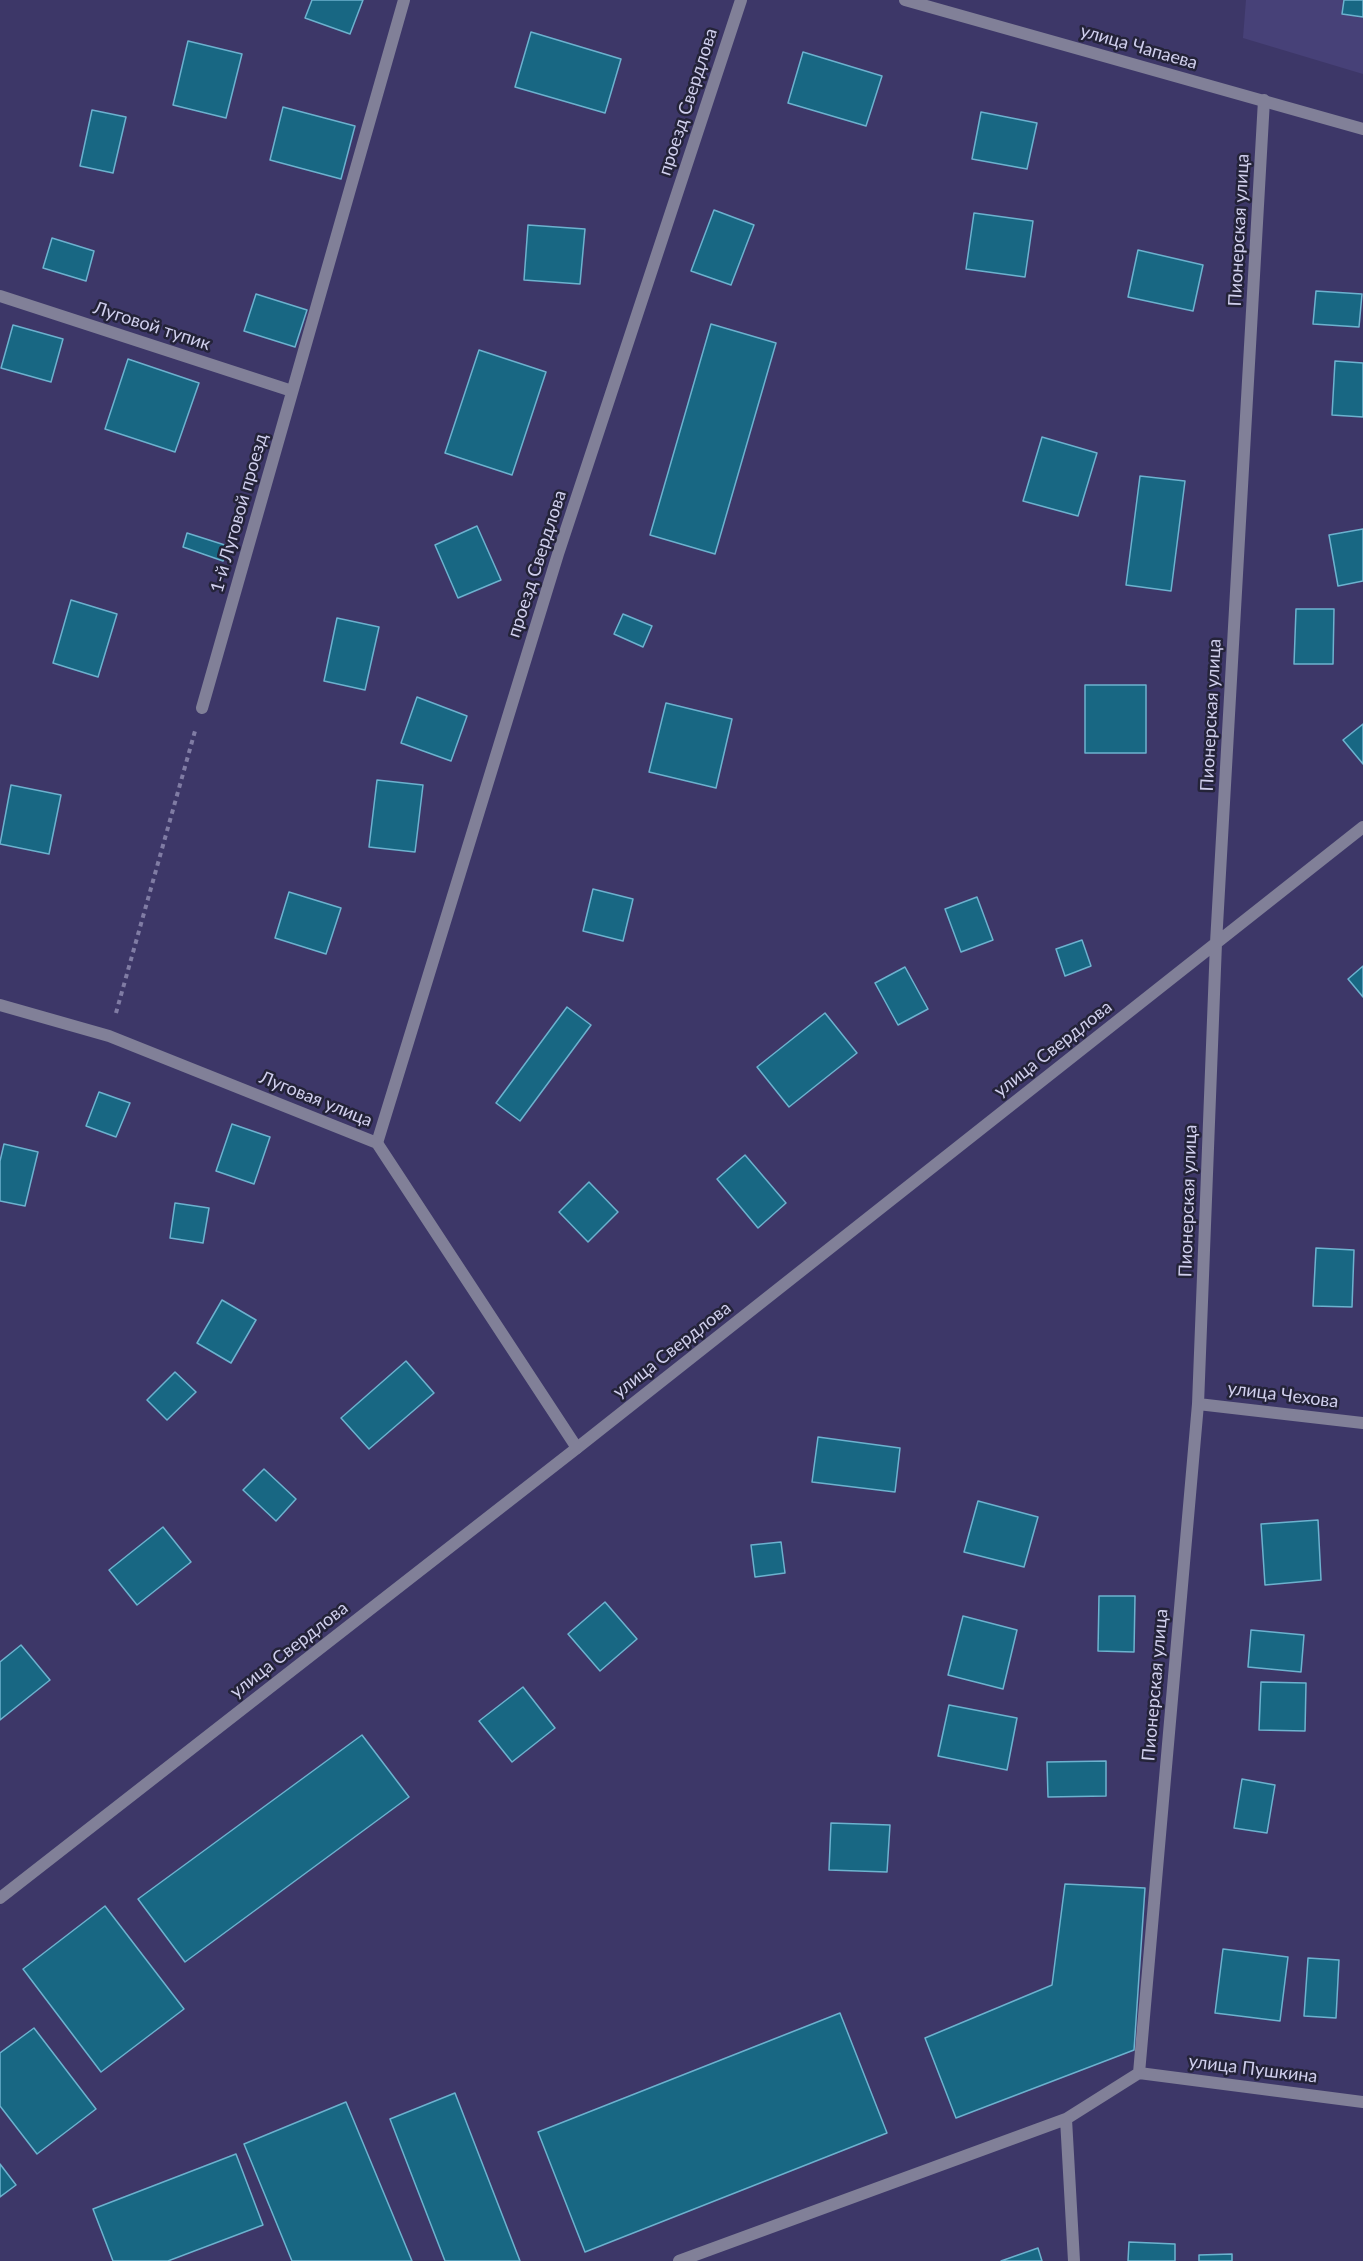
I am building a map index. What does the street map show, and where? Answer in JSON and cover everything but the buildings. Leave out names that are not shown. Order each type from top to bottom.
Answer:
[{"type":"street","name":"1-й Луговой проезд","points":[[202,708],[404,0]]},
{"type":"street","name":"проезд Свердлова","points":[[377,1143],[558,554],[741,0]]},
{"type":"street","name":"улица Чапаева","points":[[905,0],[1363,129]]},
{"type":"street","name":"Пионерская улица","points":[[1139,2073],[1198,1404],[1216,943],[1264,100]]},
{"type":"street","name":"Луговой тупик","points":[[0,296],[292,391]]},
{"type":"street","name":"улица Свердлова","points":[[0,1898],[577,1448],[1363,827]]},
{"type":"street","name":"Луговая улица","points":[[0,1005],[109,1036],[377,1143],[577,1448]]},
{"type":"street","name":"улица Чехова","points":[[1198,1404],[1363,1423]]},
{"type":"street","name":"улица Пушкина","points":[[1139,2073],[1363,2102]]},
{"type":"street","points":[[680,2261],[1066,2119],[1139,2073]]},
{"type":"street","points":[[1066,2119],[1074,2261]]},
{"type":"path","points":[[109,1036],[202,708]]},
{"type":"shaded area","points":[[1246,0],[1363,0],[1363,74],[1243,38]]}]
